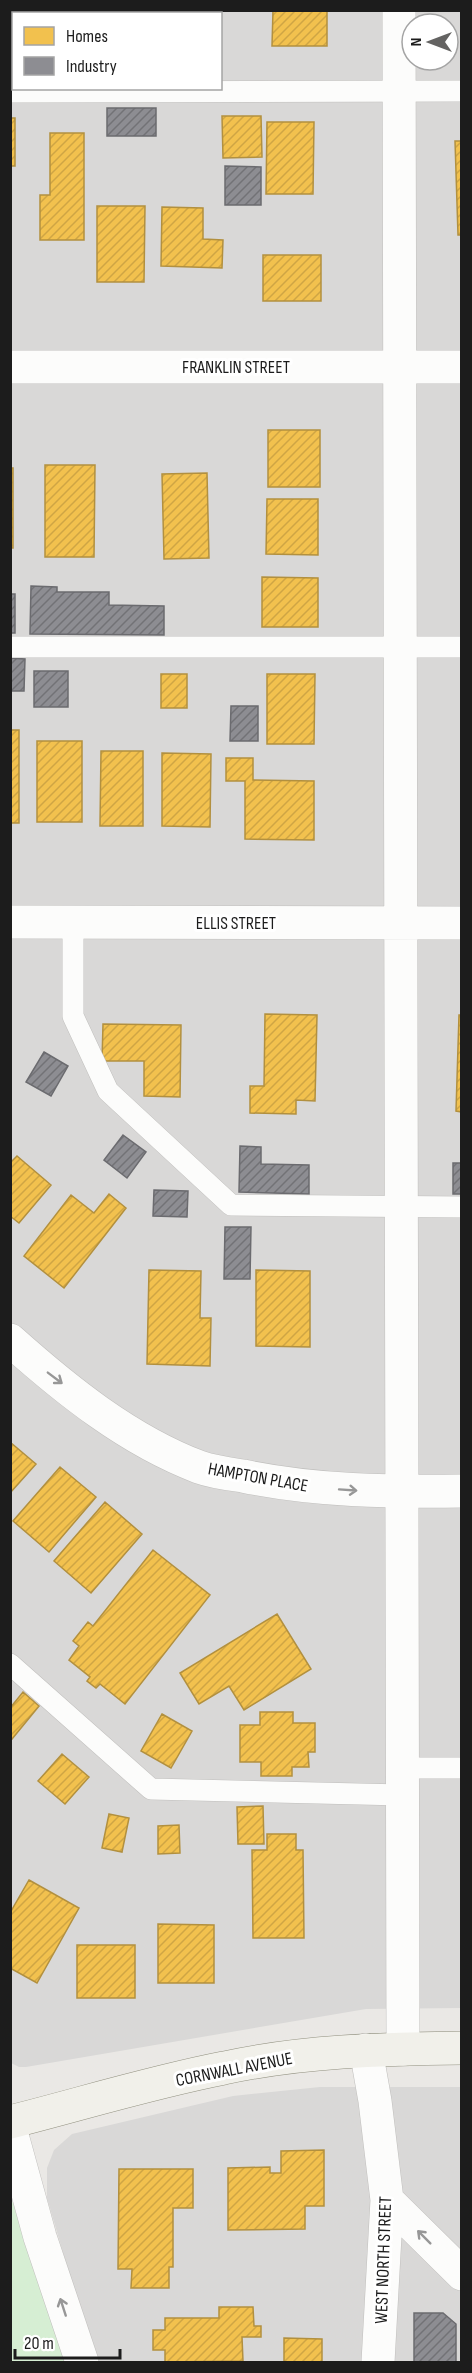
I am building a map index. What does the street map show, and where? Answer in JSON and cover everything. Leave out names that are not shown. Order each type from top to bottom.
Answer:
[{"type":"main road","name":"CORNWALL AVENUE","points":[[10,2122],[224,2068],[279,2058],[366,2050],[462,2048]]},
{"type":"street","points":[[399,10],[403,2049]]},
{"type":"street","name":"FRANKLIN STREET","points":[[10,366],[462,367]]},
{"type":"street","name":"ELLIS STREET","points":[[10,922],[462,922]]},
{"type":"street","name":"HAMPTON PLACE","points":[[10,1340],[42,1368],[108,1418],[156,1447],[201,1468],[272,1482],[345,1490],[462,1491]]},
{"type":"street","name":"WEST NORTH STREET","points":[[366,2050],[375,2101],[387,2200],[378,2362]]},
{"type":"street","points":[[10,2128],[40,2236],[82,2362]]},
{"type":"street","points":[[387,2200],[462,2274]]},
{"type":"lane","points":[[10,92],[462,91]]},
{"type":"lane","points":[[10,647],[462,647]]},
{"type":"lane","points":[[73,922],[73,1016],[108,1091],[231,1205],[462,1207]]},
{"type":"lane","points":[[10,1664],[151,1789],[402,1781],[462,1768]]},
{"type":"shaded area","points":[[11,11],[461,11],[461,2008],[366,2009],[19,2067],[11,2063]]},
{"type":"shaded area","points":[[320,2087],[461,2087],[461,2362],[98,2362],[47,2198],[47,2168],[54,2150],[72,2134],[233,2096]]},
{"type":"green space","points":[[10,2195],[66,2362],[11,2362]]},
{"type":"building: Homes","points":[[273,10],[327,10],[327,46],[272,46]]},
{"type":"building: Homes","points":[[222,116],[261,116],[262,157],[223,158]]},
{"type":"building: Homes","points":[[10,118],[15,118],[15,166],[10,166]]},
{"type":"building: Homes","points":[[267,122],[314,122],[313,194],[266,194]]},
{"type":"building: Homes","points":[[50,133],[84,133],[84,240],[40,240],[40,195],[50,195]]},
{"type":"building: Homes","points":[[455,141],[462,141],[462,235],[458,235]]},
{"type":"building: Homes","points":[[97,206],[145,206],[144,282],[97,282]]},
{"type":"building: Homes","points":[[162,207],[203,208],[203,239],[223,240],[222,268],[161,266]]},
{"type":"building: Homes","points":[[263,255],[321,255],[321,301],[263,301]]},
{"type":"building: Homes","points":[[268,430],[320,430],[320,487],[268,487]]},
{"type":"building: Homes","points":[[45,465],[95,465],[94,557],[45,557]]},
{"type":"building: Homes","points":[[10,468],[13,468],[13,548],[10,548]]},
{"type":"building: Homes","points":[[207,473],[209,558],[164,559],[162,474]]},
{"type":"building: Homes","points":[[267,499],[318,499],[318,555],[266,554]]},
{"type":"building: Homes","points":[[262,577],[318,578],[318,627],[262,627]]},
{"type":"building: Homes","points":[[161,674],[187,674],[187,708],[161,708]]},
{"type":"building: Homes","points":[[267,674],[315,674],[314,744],[267,744]]},
{"type":"building: Homes","points":[[10,730],[19,730],[19,823],[10,823]]},
{"type":"building: Homes","points":[[37,741],[82,741],[82,822],[37,822]]},
{"type":"building: Homes","points":[[101,751],[143,751],[143,826],[100,826]]},
{"type":"building: Homes","points":[[162,753],[211,754],[210,827],[162,826]]},
{"type":"building: Homes","points":[[226,758],[253,758],[253,780],[314,781],[314,840],[245,839],[245,781],[226,781]]},
{"type":"building: Homes","points":[[265,1014],[317,1015],[315,1101],[296,1100],[296,1114],[250,1113],[250,1086],[264,1086]]},
{"type":"building: Homes","points":[[459,1015],[462,1015],[462,1112],[456,1111]]},
{"type":"building: Homes","points":[[103,1024],[181,1025],[180,1097],[144,1096],[144,1061],[102,1061]]},
{"type":"building: Homes","points":[[17,1156],[51,1185],[19,1223],[10,1216],[10,1163]]},
{"type":"building: Homes","points":[[109,1194],[126,1208],[64,1288],[24,1256],[71,1195],[94,1213]]},
{"type":"building: Homes","points":[[149,1270],[201,1271],[200,1318],[211,1318],[210,1366],[147,1364]]},
{"type":"building: Homes","points":[[256,1270],[310,1271],[310,1347],[256,1346]]},
{"type":"building: Homes","points":[[10,1442],[36,1464],[10,1493]]},
{"type":"building: Homes","points":[[60,1467],[96,1497],[49,1552],[13,1521]]},
{"type":"building: Homes","points":[[105,1502],[142,1534],[91,1593],[54,1561]]},
{"type":"building: Homes","points":[[153,1550],[210,1595],[125,1704],[100,1684],[96,1688],[87,1681],[90,1677],[69,1660],[79,1646],[73,1641],[88,1622],[93,1626]]},
{"type":"building: Homes","points":[[277,1614],[311,1669],[244,1710],[229,1686],[199,1704],[180,1673]]},
{"type":"building: Homes","points":[[23,1692],[39,1706],[12,1739],[10,1738],[10,1708]]},
{"type":"building: Homes","points":[[260,1712],[293,1712],[293,1723],[315,1723],[315,1752],[308,1752],[309,1767],[292,1767],[292,1776],[261,1776],[261,1762],[240,1762],[240,1725],[260,1725]]},
{"type":"building: Homes","points":[[162,1714],[192,1731],[171,1768],[141,1751]]},
{"type":"building: Homes","points":[[62,1754],[89,1777],[65,1804],[38,1781]]},
{"type":"building: Homes","points":[[263,1806],[264,1844],[238,1844],[237,1807]]},
{"type":"building: Homes","points":[[109,1814],[129,1818],[122,1852],[102,1848]]},
{"type":"building: Homes","points":[[179,1825],[180,1853],[158,1854],[158,1826]]},
{"type":"building: Homes","points":[[267,1834],[296,1834],[296,1850],[303,1850],[304,1938],[253,1938],[252,1850],[267,1850]]},
{"type":"building: Homes","points":[[29,1880],[79,1908],[37,1983],[10,1968],[10,1913]]},
{"type":"building: Homes","points":[[158,1924],[214,1925],[214,1983],[158,1983]]},
{"type":"building: Homes","points":[[77,1945],[135,1945],[135,1998],[77,1998]]},
{"type":"building: Homes","points":[[324,2150],[324,2206],[305,2206],[305,2229],[228,2230],[228,2168],[270,2167],[270,2173],[281,2173],[281,2151]]},
{"type":"building: Homes","points":[[119,2169],[193,2169],[193,2208],[173,2208],[173,2267],[169,2267],[169,2288],[131,2288],[132,2269],[118,2269]]},
{"type":"building: Homes","points":[[219,2307],[253,2307],[254,2326],[261,2326],[261,2337],[242,2337],[243,2361],[165,2362],[165,2350],[153,2350],[153,2330],[165,2330],[165,2318],[219,2318]]},
{"type":"building: Homes","points":[[284,2338],[322,2339],[322,2362],[284,2362]]},
{"type":"building: Industry","points":[[10,10],[19,10],[19,12],[12,12],[12,36],[10,36]]},
{"type":"building: Industry","points":[[107,108],[156,108],[156,136],[107,136]]},
{"type":"building: Industry","points":[[225,166],[261,167],[261,205],[225,205]]},
{"type":"building: Industry","points":[[31,586],[57,587],[57,592],[109,592],[109,605],[164,606],[164,635],[30,634]]},
{"type":"building: Industry","points":[[10,594],[15,594],[15,633],[10,633]]},
{"type":"building: Industry","points":[[10,658],[25,659],[24,691],[10,691]]},
{"type":"building: Industry","points":[[34,671],[68,671],[68,707],[34,707]]},
{"type":"building: Industry","points":[[231,706],[258,706],[258,741],[230,741]]},
{"type":"building: Industry","points":[[44,1052],[68,1066],[51,1096],[26,1082]]},
{"type":"building: Industry","points":[[123,1135],[146,1152],[127,1178],[104,1160]]},
{"type":"building: Industry","points":[[240,1146],[261,1147],[261,1164],[309,1165],[309,1194],[239,1192]]},
{"type":"building: Industry","points":[[453,1163],[462,1163],[462,1194],[453,1194]]},
{"type":"building: Industry","points":[[154,1190],[188,1191],[187,1217],[153,1216]]},
{"type":"building: Industry","points":[[225,1227],[251,1227],[250,1279],[224,1279]]},
{"type":"building: Industry","points":[[414,2313],[443,2313],[456,2324],[456,2362],[414,2362]]}]
